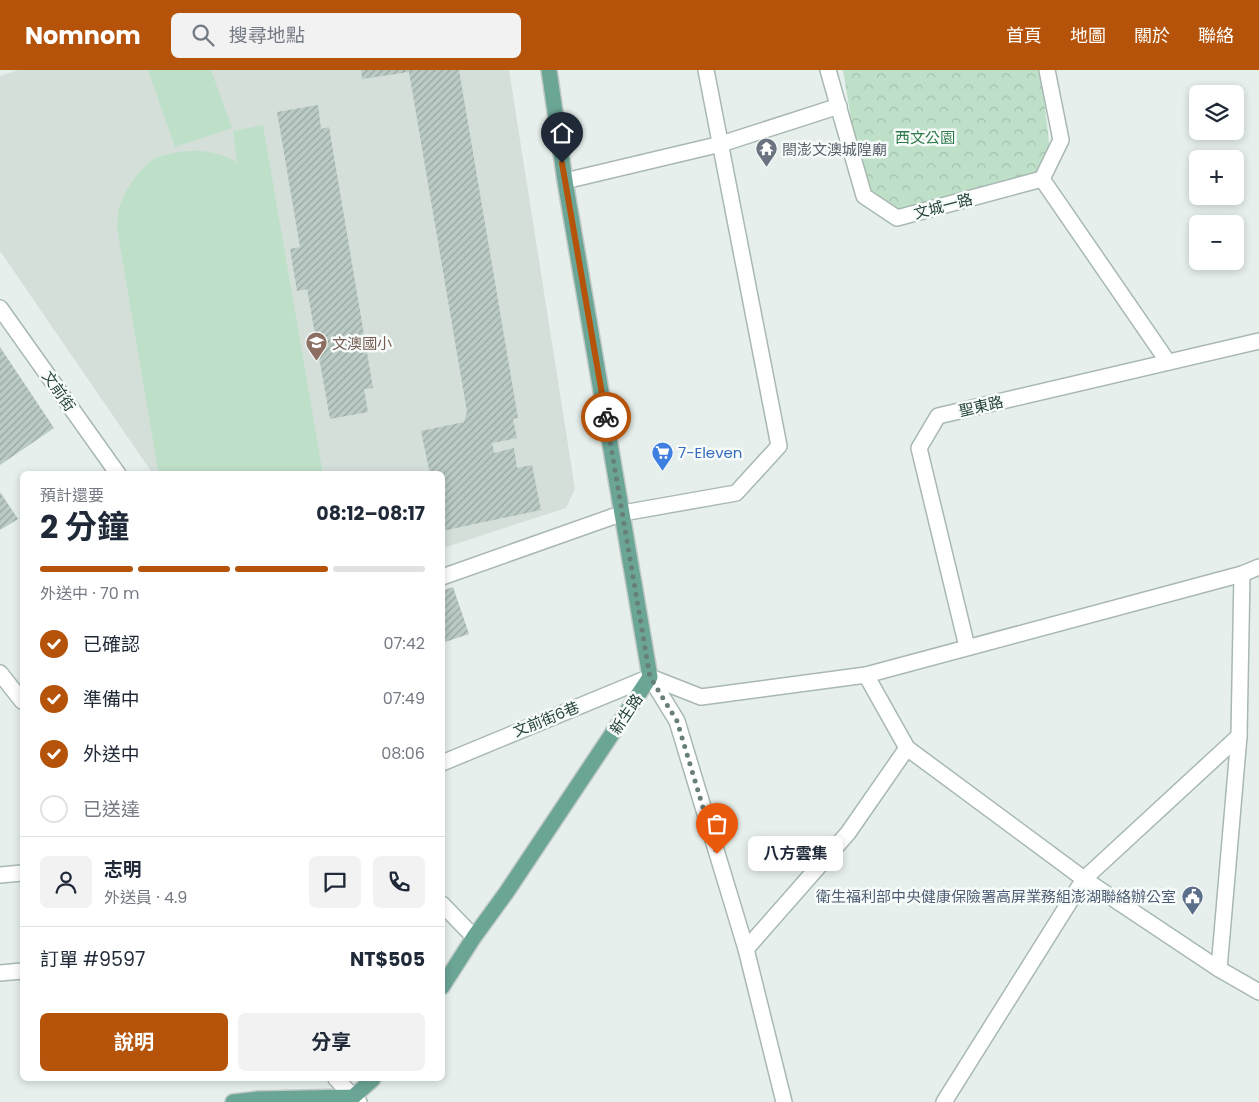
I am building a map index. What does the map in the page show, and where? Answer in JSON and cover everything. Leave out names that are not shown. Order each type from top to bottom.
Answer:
[{"type":"main road","name":"新生路","points":[[445,982],[650,677],[565,181],[549,70]]},
{"type":"main road","points":[[233,1102],[258,1099],[355,1100],[371,1081]]},
{"type":"street","points":[[445,576],[623,513],[736,493],[779,446],[706,70]]},
{"type":"street","name":"文城一路","points":[[828,70],[864,196],[897,218],[1042,179]]},
{"type":"street","points":[[1047,70],[1061,140],[1042,179],[1168,362]]},
{"type":"street","points":[[565,181],[721,144],[839,106]]},
{"type":"street","name":"文前街","points":[[0,308],[116,471]]},
{"type":"street","name":"聖東路","points":[[967,647],[919,448],[938,416],[1259,341]]},
{"type":"street","points":[[650,677],[701,697],[866,675],[1259,568]]},
{"type":"street","points":[[1219,969],[1239,736],[1242,574]]},
{"type":"street","points":[[0,672],[20,698]]},
{"type":"street","points":[[866,675],[907,748],[1084,879],[1219,969],[1259,992]]},
{"type":"street","points":[[650,677],[677,721],[746,949],[784,1102]]},
{"type":"street","name":"文前街6巷","points":[[445,761],[650,677]]},
{"type":"street","points":[[944,1102],[1084,879],[1239,736]]},
{"type":"street","points":[[746,949],[848,833],[907,748]]},
{"type":"street","points":[[0,875],[20,873]]},
{"type":"street","points":[[445,907],[474,937]]},
{"type":"street","points":[[0,973],[20,971]]},
{"type":"street","points":[[338,1081],[355,1100]]},
{"type":"shaded area","name":"文澳國小","points":[[18,70],[509,70],[575,489],[566,508],[445,547],[445,471],[151,471],[0,251],[0,76]]},
{"type":"green space","points":[[148,70],[211,70],[232,128],[175,147]]},
{"type":"green space","name":"西文公園","points":[[843,70],[1039,70],[1042,80],[1050,152],[1033,177],[897,214],[870,194],[852,124]]},
{"type":"green space","points":[[263,125],[322,471],[158,470],[117,228],[119,208],[134,179],[155,158],[179,152],[205,151],[237,162],[233,131]]},
{"type":"building","points":[[361,70],[459,70],[518,418],[513,419],[517,438],[492,443],[494,453],[514,448],[517,468],[532,465],[541,510],[445,530],[445,471],[429,471],[421,431],[464,422],[467,412],[409,72],[362,79]]},
{"type":"building","points":[[318,105],[321,129],[329,127],[373,388],[364,389],[368,412],[330,419],[307,289],[297,291],[290,249],[300,247],[277,112]]},
{"type":"building","points":[[0,347],[54,428],[0,465]]},
{"type":"building","points":[[0,492],[18,519],[0,530]]},
{"type":"building","points":[[453,587],[469,634],[445,642],[445,590]]},
{"type":"way so far","points":[[606,417],[650,677],[677,721],[717,854]]},
{"type":"place","name":"閤澎文澳城隍廟","points":[[766,168]]},
{"type":"place","name":"文澳國小","points":[[316,362]]},
{"type":"place","name":"7-Eleven","points":[[662,471]]},
{"type":"place","name":"八方雲集","points":[[717,854]]},
{"type":"place","name":"衛生福利部中央健康保險署高屏業務組澎湖聯絡辦公室","points":[[1192,915]]},
{"type":"route","points":[[562,163],[606,417]]}]
